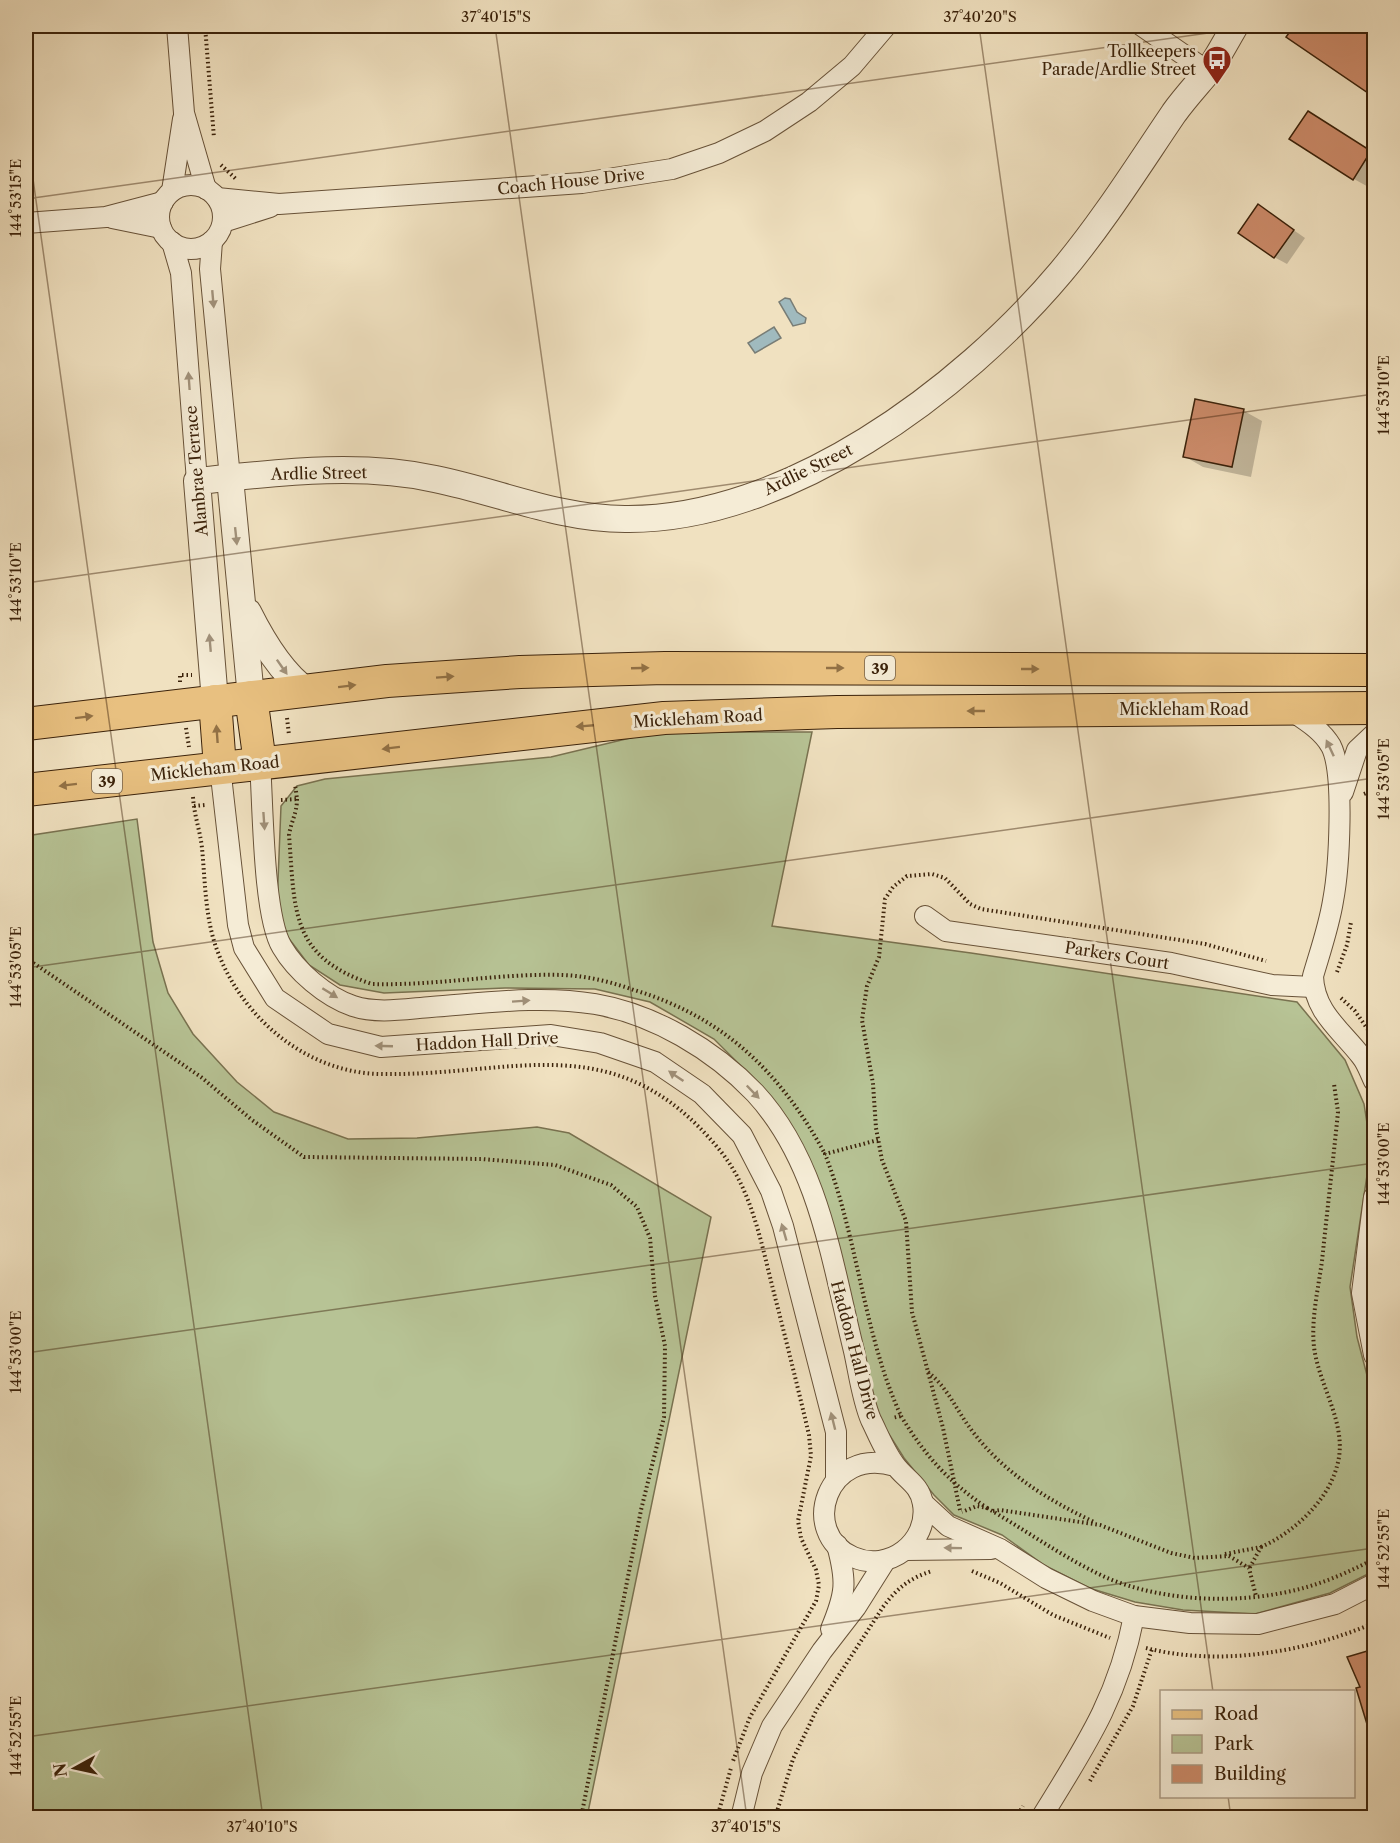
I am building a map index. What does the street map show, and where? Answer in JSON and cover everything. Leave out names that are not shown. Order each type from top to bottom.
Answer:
[{"type":"main road","name":"39","points":[[26,724],[387,681],[520,672],[665,668],[1374,670]]},
{"type":"main road","points":[[251,697],[260,763]]},
{"type":"main road","points":[[215,701],[220,767]]},
{"type":"main road","name":"Mickleham Road","points":[[26,790],[664,718],[837,712],[1374,708]]},
{"type":"street","points":[[106,217],[166,235],[192,249],[212,241],[223,222],[223,213],[212,193],[184,113],[177,26]]},
{"type":"street","name":"Coach House Drive","points":[[212,193],[279,204],[582,183],[672,169],[719,153],[765,131],[809,102],[852,66],[886,26]]},
{"type":"street","points":[[1143,26],[1207,71]]},
{"type":"street","name":"Ardlie Street","points":[[197,481],[339,471],[389,472],[433,478],[566,514],[625,519],[694,513],[731,504],[777,486],[855,446],[901,417],[954,377],[1011,327],[1068,263],[1177,108],[1207,71],[1235,26]]},
{"type":"street","points":[[166,235],[159,219],[168,196],[184,113]]},
{"type":"street","points":[[26,223],[106,217],[168,196],[189,185],[212,193]]},
{"type":"street","name":"Coach House Drive","points":[[223,222],[279,204]]},
{"type":"street","name":"Alanbrae Terrace","points":[[166,235],[181,273],[215,701]]},
{"type":"street","name":"Alanbrae Terrace","points":[[212,241],[210,269],[251,697]]},
{"type":"street","points":[[243,601],[257,630],[288,675],[307,691]]},
{"type":"street","points":[[1286,709],[1314,727],[1330,744],[1336,763],[1339,806],[1333,902],[1312,976],[1313,987],[1322,1011],[1363,1058],[1374,1081]]},
{"type":"street","points":[[1339,806],[1352,760],[1365,741],[1374,734]]},
{"type":"street","name":"Haddon Hall Drive","points":[[260,763],[271,911],[281,945],[304,974],[334,996],[352,1006],[382,1011],[542,999],[597,1004],[652,1020],[706,1051],[755,1094],[786,1135],[802,1165],[823,1225],[870,1417],[895,1466]]},
{"type":"street","name":"Haddon Hall Drive","points":[[220,767],[238,925],[244,948],[275,998],[328,1034],[381,1047],[550,1035],[600,1043],[655,1062],[702,1094],[742,1135],[771,1191],[783,1226],[836,1432],[836,1479]]},
{"type":"street","name":"Parkers Court","points":[[925,916],[946,931],[1171,963],[1272,985],[1313,987]]},
{"type":"street","points":[[1374,1197],[1362,1293],[1374,1355]]},
{"type":"street","points":[[866,1462],[883,1462],[895,1466],[910,1477],[920,1491],[923,1521],[917,1537],[906,1550],[885,1561],[868,1562],[851,1556],[837,1545],[827,1530],[824,1514],[826,1496],[836,1479],[850,1468],[866,1462]]},
{"type":"street","points":[[923,1503],[948,1526],[1000,1549],[1046,1578],[1093,1601],[1134,1616],[1190,1623],[1258,1624],[1335,1604],[1374,1584]]},
{"type":"street","points":[[822,1651],[843,1601],[845,1574],[837,1545]]},
{"type":"street","points":[[906,1550],[1000,1549]]},
{"type":"street","points":[[741,1818],[752,1773],[772,1726],[822,1651],[856,1607],[885,1561]]},
{"type":"street","points":[[1041,1818],[1099,1723],[1120,1674],[1134,1616]]},
{"type":"path","points":[[205,26],[214,145]]},
{"type":"path","points":[[217,162],[243,186]]},
{"type":"path","points":[[1361,797],[1368,791],[1374,790]]},
{"type":"path","points":[[194,806],[200,832],[207,907],[214,940],[227,976],[267,1027],[293,1047],[319,1060],[376,1074],[559,1063],[600,1070],[636,1083],[669,1101],[720,1149],[740,1180],[756,1220],[810,1435],[811,1456],[798,1521],[801,1538],[816,1570],[819,1585],[816,1601],[806,1622],[750,1717],[722,1794],[717,1818]]},
{"type":"path","points":[[987,1508],[977,1506],[959,1515],[960,1501],[957,1487],[912,1312],[906,1221],[882,1160],[876,1128],[873,1084],[862,1020],[867,986],[879,957],[885,898],[893,887],[907,876],[932,874],[945,878],[970,903],[981,909],[1204,944],[1269,962]]},
{"type":"path","points":[[1334,982],[1347,945],[1352,919]]},
{"type":"path","points":[[26,958],[201,1077],[252,1120],[304,1157],[482,1159],[555,1165],[611,1185],[637,1207],[650,1238],[656,1296],[665,1346],[664,1417],[641,1510],[580,1818]]},
{"type":"path","points":[[1338,995],[1355,1011],[1374,1039]]},
{"type":"path","points":[[928,1372],[938,1380],[970,1428],[995,1457],[1023,1482],[1050,1501],[1100,1525],[1171,1553],[1195,1558],[1261,1547],[1290,1531],[1305,1517],[1333,1478],[1338,1464],[1338,1430],[1319,1372],[1314,1331],[1338,1112],[1334,1084]]},
{"type":"path","points":[[901,1416],[940,1472],[957,1487],[1077,1564],[1108,1578],[1143,1589],[1181,1596],[1221,1598],[1256,1596],[1307,1587],[1341,1575],[1374,1559]]},
{"type":"path","points":[[993,1511],[1000,1510],[1100,1525]]},
{"type":"path","points":[[1256,1596],[1249,1569],[1261,1547]]},
{"type":"path","points":[[884,1607],[896,1590],[913,1577],[944,1569],[949,1548]]},
{"type":"path","points":[[1220,1555],[1228,1556],[1249,1569]]},
{"type":"path","points":[[1106,1648],[1109,1638]]},
{"type":"path","points":[[1016,1818],[1026,1802]]},
{"type":"green space","points":[[655,732],[812,732],[772,926],[1297,1002],[1345,1060],[1364,1104],[1371,1149],[1350,1287],[1357,1337],[1374,1402],[1374,1571],[1330,1593],[1255,1614],[1183,1610],[1135,1602],[1089,1588],[1044,1565],[1002,1535],[954,1515],[934,1495],[904,1458],[875,1412],[827,1221],[765,1090],[714,1039],[650,1002],[595,989],[505,988],[384,993],[340,985],[309,965],[287,936],[277,906],[281,806],[297,786],[325,779],[551,757]]},
{"type":"green space","points":[[137,819],[153,942],[168,993],[193,1034],[237,1082],[274,1112],[348,1139],[417,1138],[537,1127],[569,1133],[711,1217],[587,1817],[26,1817],[26,836]]},
{"type":"water","points":[[785,298],[790,299],[797,312],[806,318],[805,323],[793,326],[779,302]]},
{"type":"water","points":[[774,327],[781,338],[755,353],[748,343]]},
{"type":"building","points":[[1294,26],[1374,26],[1374,97],[1286,37]]},
{"type":"building","points":[[1308,111],[1371,151],[1353,180],[1289,139]]},
{"type":"building","points":[[1258,204],[1294,230],[1274,258],[1238,233]]},
{"type":"building","points":[[1195,399],[1244,409],[1232,467],[1183,457]]},
{"type":"building","points":[[1374,1649],[1374,1733],[1370,1734],[1356,1688],[1360,1687],[1347,1657]]},
{"type":"place","name":"Tollkeepers Parade/Ardlie Street","points":[[1217,86]]}]
